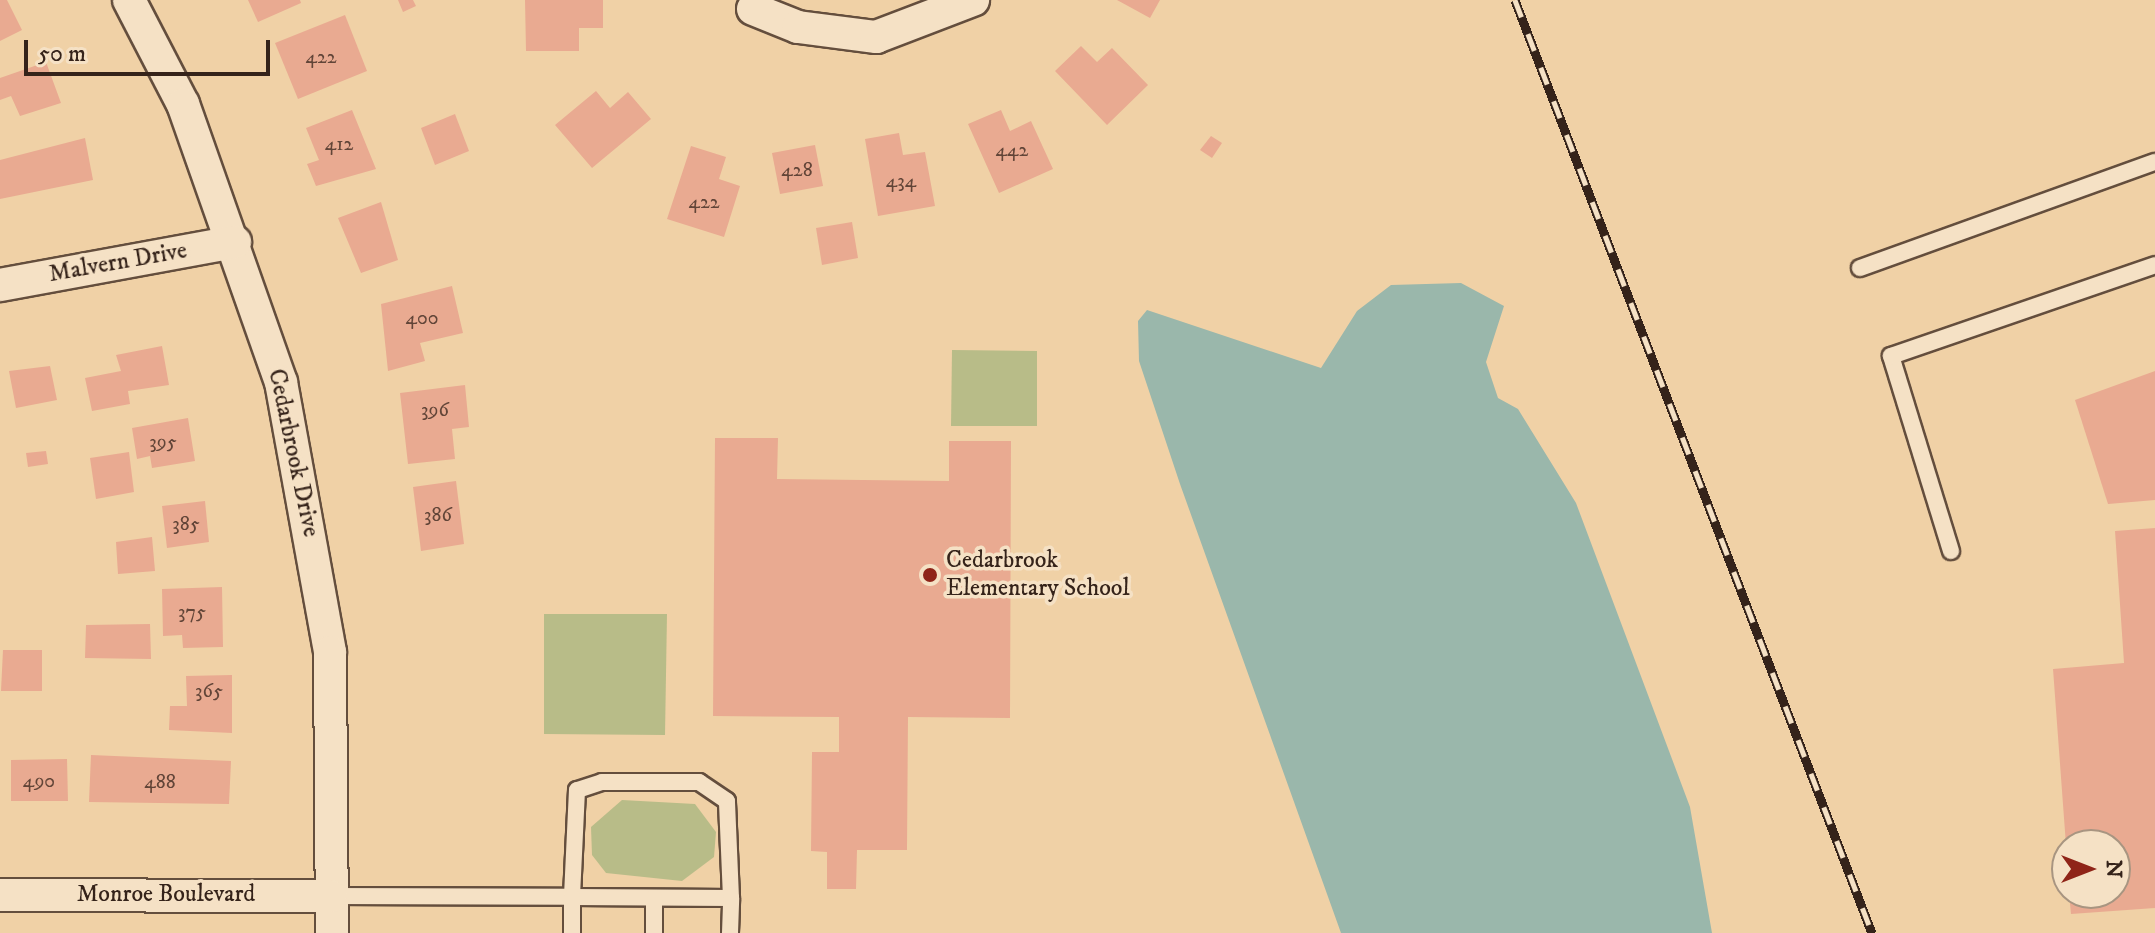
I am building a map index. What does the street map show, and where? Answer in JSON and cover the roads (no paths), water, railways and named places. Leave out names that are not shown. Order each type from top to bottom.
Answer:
[{"type":"street","name":"Cedarbrook Drive","points":[[129,0],[183,104],[235,242],[281,382],[329,643],[336,744],[332,933]]},
{"type":"street","points":[[753,9],[798,27],[876,37],[973,0]]},
{"type":"street","name":"Malvern Drive","points":[[0,285],[235,242]]},
{"type":"street","name":"Monroe Boulevard","points":[[0,895],[331,896]]},
{"type":"lane","points":[[1860,268],[2155,162]]},
{"type":"lane","points":[[1951,551],[1891,356],[2155,265]]},
{"type":"lane","points":[[572,933],[577,790],[602,782],[699,782],[727,801],[730,933]]},
{"type":"lane","points":[[331,896],[731,898]]},
{"type":"lane","points":[[654,898],[654,933]]},
{"type":"railway","points":[[1515,0],[1872,933]]},
{"type":"place","name":"Cedarbrook Elementary School","points":[[930,575]]}]
